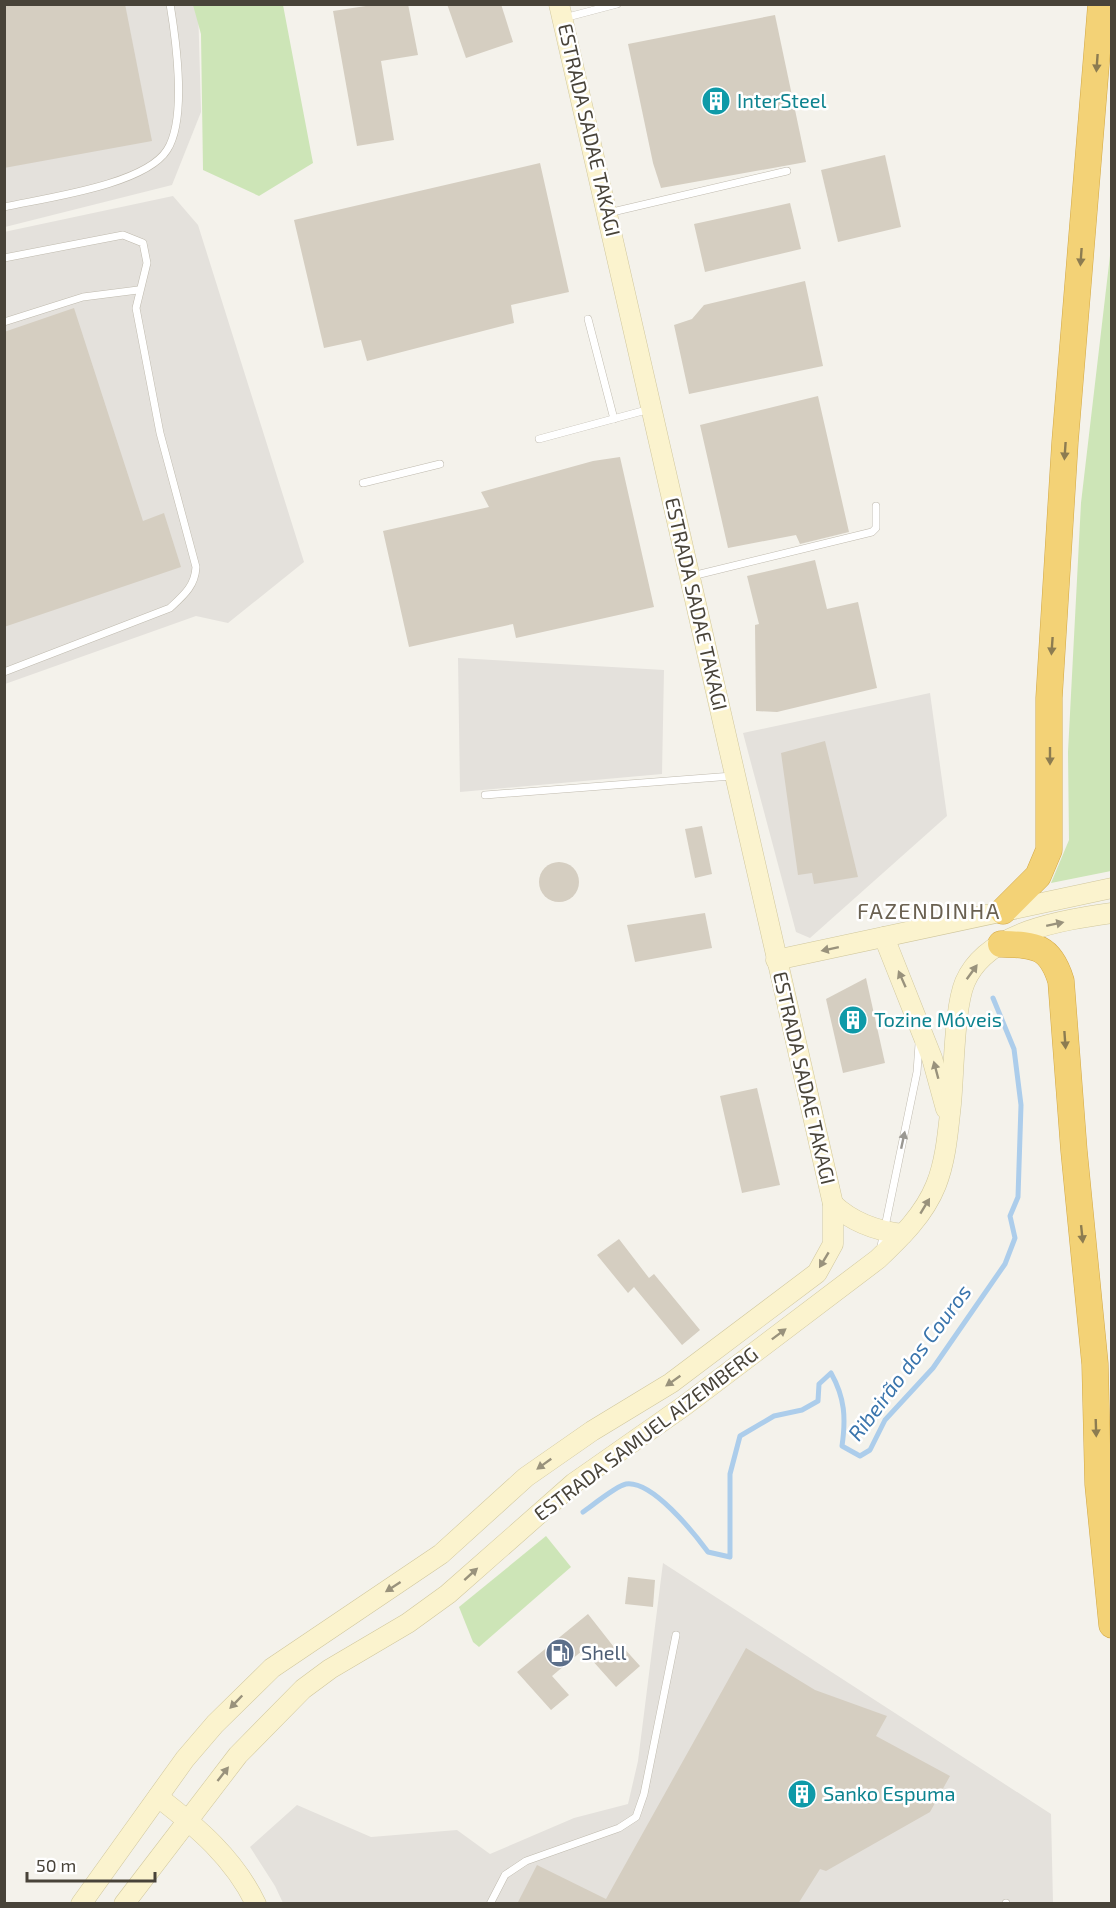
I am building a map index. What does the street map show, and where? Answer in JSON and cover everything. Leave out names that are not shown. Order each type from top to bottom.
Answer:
[{"type":"highway","points":[[1003,911],[1038,876],[1049,850],[1049,698],[1054,614],[1065,442],[1101,4]]},
{"type":"highway","points":[[1001,944],[1029,945],[1042,950],[1056,967],[1061,981],[1074,1151],[1095,1364],[1098,1485],[1112,1625]]},
{"type":"main road","name":"ESTRADA SADAE TAKAGI","points":[[561,11],[833,1204]]},
{"type":"main road","points":[[776,960],[1112,888]]},
{"type":"main road","name":"ESTRADA SAMUEL AIZEMBERG","points":[[124,1904],[238,1755],[303,1689],[330,1669],[408,1623],[448,1594],[574,1483],[676,1412],[878,1259],[893,1233],[925,1208],[936,1185],[949,1120],[960,1009],[965,982],[971,972],[1001,944],[1034,929],[1112,914]]},
{"type":"main road","points":[[884,938],[919,1022],[949,1120]]},
{"type":"main road","points":[[833,1204],[848,1217],[893,1233]]},
{"type":"main road","name":"ESTRADA SAMUEL AIZEMBERG","points":[[81,1904],[184,1759],[215,1724],[272,1668],[441,1554],[534,1471],[592,1431],[671,1383],[817,1273],[833,1244],[833,1204]]},
{"type":"main road","points":[[158,1797],[189,1821],[233,1866],[256,1904]]},
{"type":"lane","points":[[4,207],[126,179],[151,167],[167,151],[173,137],[178,86],[178,49],[170,4]]},
{"type":"lane","points":[[561,11],[617,4]]},
{"type":"lane","points":[[608,213],[787,171]]},
{"type":"lane","points":[[4,258],[123,235],[134,237],[146,248],[147,263],[138,290],[136,308],[160,433],[196,567],[196,578],[187,592],[170,608],[4,672]]},
{"type":"lane","points":[[4,322],[83,297],[138,290]]},
{"type":"lane","points":[[588,319],[614,419]]},
{"type":"lane","points":[[539,439],[652,409]]},
{"type":"lane","points":[[363,483],[440,465]]},
{"type":"lane","points":[[690,576],[872,532],[876,528],[876,506]]},
{"type":"lane","points":[[485,795],[734,775]]},
{"type":"lane","points":[[893,1233],[917,1072],[919,1022]]},
{"type":"lane","points":[[490,1904],[505,1875],[526,1861],[619,1828],[636,1817],[644,1794],[676,1635]]},
{"type":"shaded area","points":[[4,5],[198,5],[201,112],[172,185],[5,227]]},
{"type":"shaded area","points":[[173,196],[198,225],[304,562],[228,623],[196,616],[5,684],[4,232]]},
{"type":"shaded area","points":[[458,658],[664,670],[662,774],[460,792]]},
{"type":"shaded area","points":[[930,693],[947,816],[810,938],[796,932],[743,733]]},
{"type":"shaded area","name":"Sanko Espuma","points":[[663,1563],[1051,1814],[1053,1903],[283,1903],[250,1847],[297,1805],[371,1837],[457,1830],[490,1854],[574,1818],[628,1804],[638,1761]]},
{"type":"green space","points":[[193,5],[283,5],[313,163],[259,196],[203,170],[201,34]]},
{"type":"green space","points":[[1111,247],[1111,871],[1051,883],[1069,840],[1068,752],[1081,503]]},
{"type":"green space","points":[[546,1536],[571,1567],[479,1647],[473,1642],[459,1607]]},
{"type":"building","points":[[4,4],[125,4],[152,141],[4,168]]},
{"type":"building","points":[[379,4],[408,4],[418,55],[381,61],[394,140],[357,146],[333,11]]},
{"type":"building","points":[[447,4],[501,4],[513,42],[466,58]]},
{"type":"building","name":"InterSteel","points":[[775,15],[806,162],[661,188],[653,163],[628,44]]},
{"type":"building","points":[[885,155],[901,227],[838,242],[821,170]]},
{"type":"building","points":[[540,163],[569,292],[511,305],[514,323],[367,361],[361,340],[324,348],[294,220]]},
{"type":"building","points":[[790,203],[801,249],[705,272],[694,224]]},
{"type":"building","points":[[805,281],[823,366],[689,394],[674,325],[692,319],[704,305]]},
{"type":"building","points":[[74,308],[143,521],[164,513],[181,567],[4,627],[4,332]]},
{"type":"building","points":[[818,396],[849,532],[800,544],[796,535],[728,548],[700,425]]},
{"type":"building","points":[[620,457],[654,607],[516,638],[513,624],[409,647],[383,531],[489,507],[481,492],[593,461]]},
{"type":"building","points":[[815,560],[827,609],[858,602],[877,688],[777,712],[756,711],[755,625],[759,624],[747,576]]},
{"type":"building","points":[[825,741],[858,877],[814,884],[812,873],[798,875],[781,753]]},
{"type":"building","points":[[702,826],[712,874],[695,878],[685,829]]},
{"type":"building","points":[[559,862],[567,863],[573,868],[578,874],[578,890],[573,896],[567,901],[559,902],[551,901],[545,896],[540,890],[539,882],[540,874],[545,868],[551,863]]},
{"type":"building","points":[[705,913],[712,948],[635,962],[627,925]]},
{"type":"building","name":"Tozine Móveis","points":[[866,978],[885,1063],[843,1073],[826,999]]},
{"type":"building","points":[[757,1088],[780,1185],[742,1193],[720,1096]]},
{"type":"building","points":[[619,1239],[649,1278],[654,1274],[700,1330],[682,1345],[634,1287],[628,1293],[597,1255]]},
{"type":"building","name":"Shell","points":[[628,1577],[655,1580],[653,1607],[625,1604]]},
{"type":"building","name":"Shell","points":[[588,1614],[617,1651],[622,1646],[640,1666],[616,1687],[583,1650],[552,1676],[569,1695],[551,1710],[517,1672]]},
{"type":"building","name":"Sanko Espuma","points":[[746,1648],[815,1690],[887,1716],[876,1736],[950,1776],[930,1812],[826,1871],[820,1869],[798,1904],[517,1904],[537,1865],[606,1899]]},
{"type":"waterway","name":"Ribeirão dos Couros","points":[[583,1512],[622,1485],[636,1485],[648,1490],[672,1509],[708,1552],[730,1557],[730,1474],[740,1436],[774,1416],[802,1410],[818,1401],[819,1384],[831,1373],[842,1400],[844,1426],[842,1446],[860,1456],[870,1450],[885,1420],[933,1368],[1005,1264],[1015,1238],[1010,1216],[1018,1197],[1021,1105],[1014,1049],[993,998]]},
{"type":"place","name":"InterSteel","points":[[716,101]]},
{"type":"place","name":"Tozine Móveis","points":[[853,1020]]},
{"type":"place","name":"Shell","points":[[560,1653]]},
{"type":"place","name":"Sanko Espuma","points":[[802,1794]]},
{"type":"district","name":"FAZENDINHA","points":[[929,911]]}]
